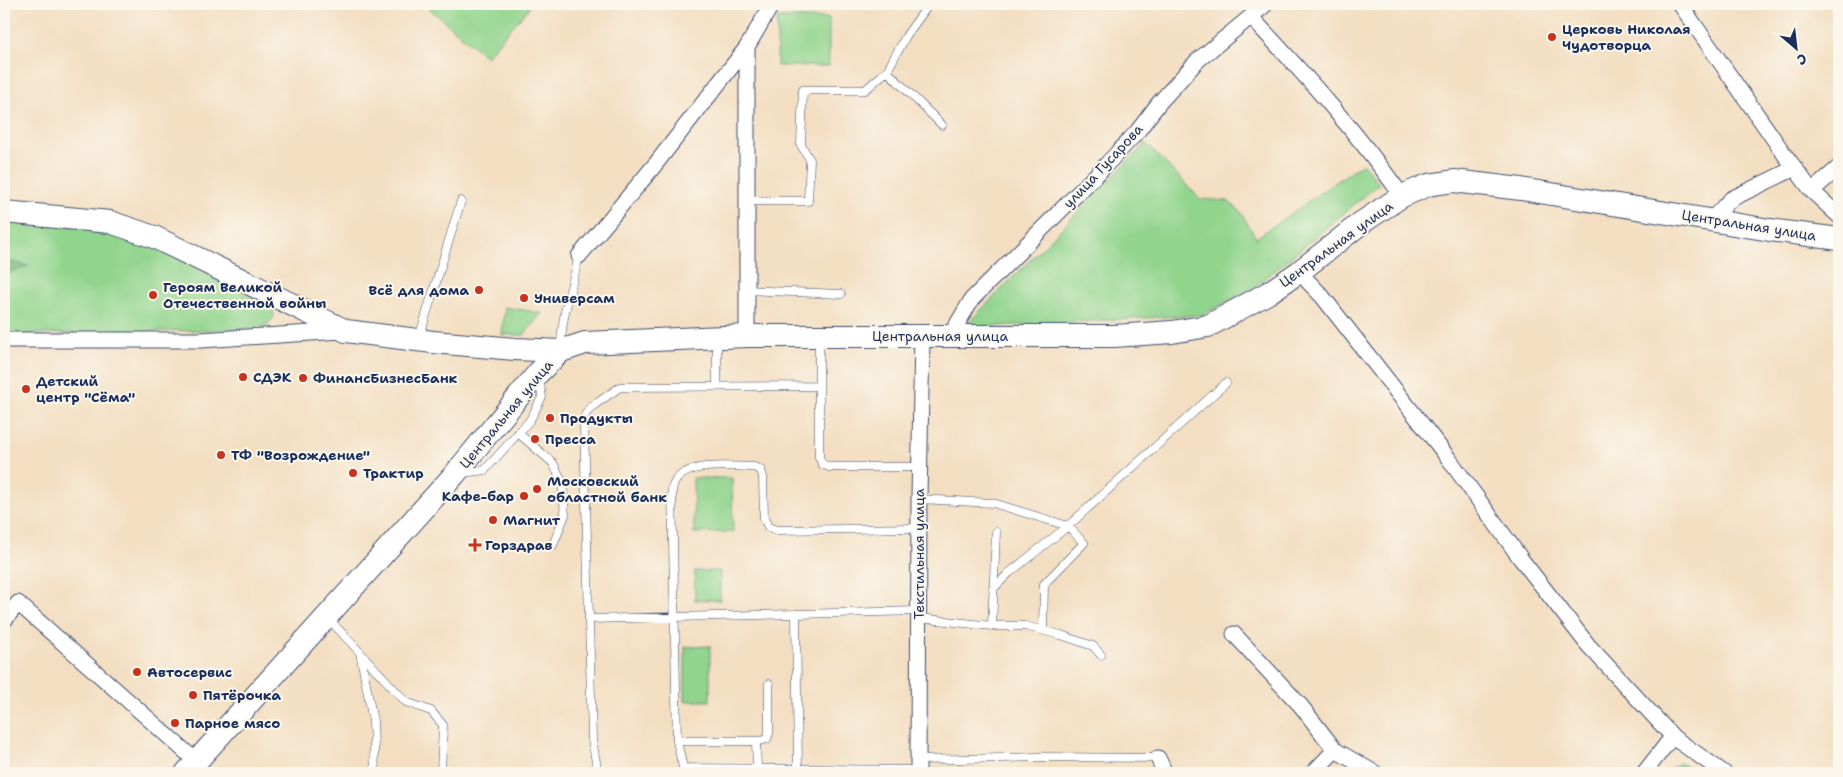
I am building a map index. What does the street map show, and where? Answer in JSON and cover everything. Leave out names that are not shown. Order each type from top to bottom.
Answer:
[{"type":"main road","name":"Центральная улица","points":[[191,769],[455,474],[538,373],[562,350],[585,343],[717,337],[1114,336],[1172,332],[1208,326],[1268,293],[1299,272],[1361,223],[1402,196],[1428,185],[1454,182],[1521,189],[1711,220],[1839,238]]},
{"type":"main road","points":[[4,212],[110,222],[154,237],[346,331],[515,349],[562,350]]},
{"type":"street","points":[[579,256],[654,166],[747,47],[772,4]]},
{"type":"street","name":"улица Гусарова","points":[[950,336],[972,298],[1103,168],[1137,132],[1159,103],[1197,61],[1266,4]]},
{"type":"street","points":[[1680,4],[1812,191],[1839,216]]},
{"type":"street","points":[[1251,17],[1318,90],[1379,164],[1402,196]]},
{"type":"street","points":[[747,47],[747,336]]},
{"type":"street","points":[[1812,191],[1839,167]]},
{"type":"street","points":[[1711,220],[1731,199],[1795,168]]},
{"type":"street","points":[[1299,272],[1322,296],[1449,459],[1521,559],[1588,644],[1672,736],[1724,773]]},
{"type":"street","points":[[4,340],[201,340],[346,331]]},
{"type":"street","name":"Текстильная улица","points":[[918,768],[922,336]]},
{"type":"street","points":[[4,621],[18,603],[191,769]]},
{"type":"street","points":[[1234,634],[1302,706],[1335,750],[1375,773]]},
{"type":"street","points":[[1644,773],[1672,736]]},
{"type":"street","points":[[1313,773],[1335,750]]},
{"type":"street","points":[[1158,758],[1165,773]]},
{"type":"lane","points":[[748,202],[808,201],[810,160],[801,145],[803,90],[865,90],[887,71],[906,36],[930,4]]},
{"type":"lane","points":[[887,71],[942,125]]},
{"type":"lane","points":[[418,340],[461,201]]},
{"type":"lane","points":[[562,350],[561,335],[579,256]]},
{"type":"lane","points":[[746,290],[841,294]]},
{"type":"lane","points":[[819,336],[819,457],[822,464],[828,467],[920,467]]},
{"type":"lane","points":[[717,337],[717,386]]},
{"type":"lane","points":[[455,474],[485,470],[530,420],[542,397],[538,373]]},
{"type":"lane","points":[[993,589],[1009,573],[1068,526],[1226,383]]},
{"type":"lane","points":[[598,773],[592,740],[585,416],[590,408],[620,387],[819,386]]},
{"type":"lane","points":[[518,434],[553,463],[562,481],[565,514],[553,545]]},
{"type":"lane","points":[[919,528],[776,530],[768,527],[764,518],[763,476],[761,470],[754,467],[697,467],[686,471],[673,482],[677,741],[683,771],[918,768],[1040,757],[1158,758]]},
{"type":"lane","points":[[919,499],[993,503],[1068,526],[1084,543],[1044,584],[1043,630]]},
{"type":"lane","points":[[992,626],[996,532]]},
{"type":"lane","points":[[589,619],[796,614],[919,615],[992,626],[1025,626],[1061,635],[1093,646],[1101,655]]},
{"type":"lane","points":[[796,614],[798,769]]},
{"type":"lane","points":[[327,616],[406,702],[431,711],[443,725],[442,773]]},
{"type":"lane","points":[[360,652],[373,721],[375,773]]},
{"type":"lane","points":[[677,741],[756,741],[767,739],[769,733],[769,684]]},
{"type":"lane","points":[[756,741],[757,769]]},
{"type":"green space","points":[[424,4],[532,4],[486,57]]},
{"type":"green space","points":[[777,18],[829,18],[829,66],[777,66]]},
{"type":"green space","points":[[1146,143],[1200,199],[1228,201],[1240,211],[1256,238],[1363,163],[1379,184],[1254,288],[1202,315],[963,328]]},
{"type":"green space","points":[[4,221],[104,229],[152,242],[273,308],[274,317],[268,324],[253,329],[4,335]]},
{"type":"green space","points":[[4,260],[29,266],[4,274]]},
{"type":"green space","points":[[505,307],[542,313],[524,335],[502,335]]},
{"type":"green space","points":[[693,478],[732,478],[733,532],[694,533]]},
{"type":"green space","points":[[695,571],[720,571],[720,600],[695,600]]},
{"type":"green space","points":[[710,646],[710,701],[685,701],[685,647]]},
{"type":"green space","points":[[1680,763],[1700,773],[1663,773]]},
{"type":"place","name":"Церковь Николая Чудотворца","points":[[1552,37]]},
{"type":"place","name":"Всё для дома","points":[[479,290]]},
{"type":"place","name":"Героям Великой Отечественной войны","points":[[153,295]]},
{"type":"place","name":"Универсам","points":[[524,298]]},
{"type":"place","name":"СДЭК","points":[[243,377]]},
{"type":"place","name":"ФинансБизнесБанк","points":[[303,378]]},
{"type":"place","name":"Детский центр \"Сёма\"","points":[[26,389]]},
{"type":"place","name":"Продукты","points":[[550,418]]},
{"type":"place","name":"Пресса","points":[[535,439]]},
{"type":"place","name":"ТФ \"Возрождение\"","points":[[221,455]]},
{"type":"place","name":"Трактир","points":[[353,473]]},
{"type":"place","name":"Московский областной банк","points":[[537,489]]},
{"type":"place","name":"Кафе-бар","points":[[524,496]]},
{"type":"place","name":"Магнит","points":[[493,520]]},
{"type":"place","name":"Горздрав","points":[[475,545]]},
{"type":"place","name":"Автосервис","points":[[137,672]]},
{"type":"place","name":"Пятёрочка","points":[[193,695]]},
{"type":"place","name":"Парное мясо","points":[[175,723]]}]
